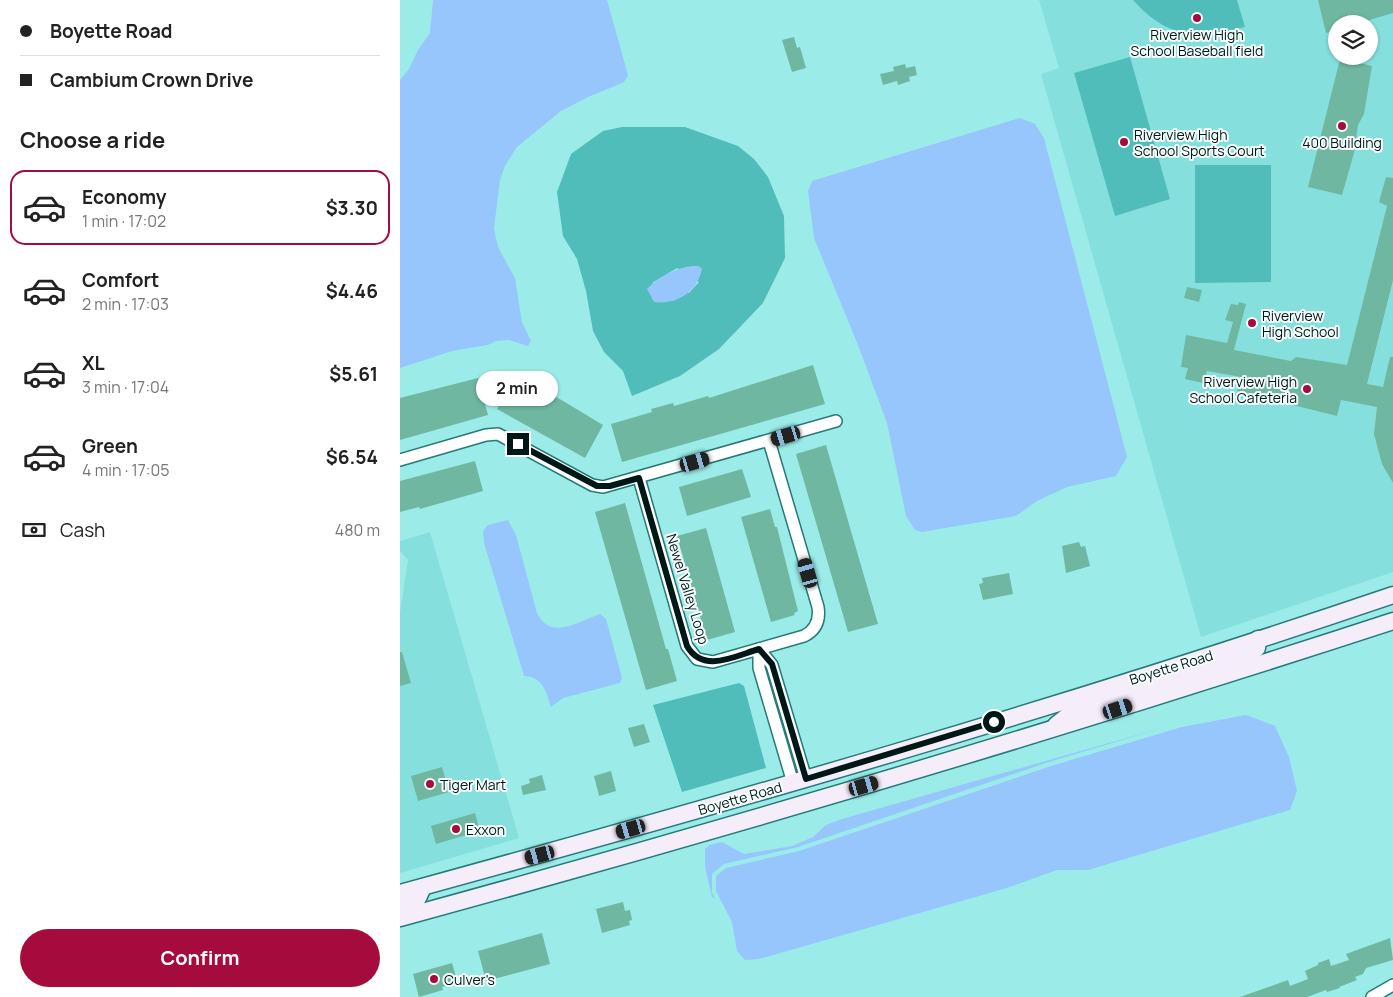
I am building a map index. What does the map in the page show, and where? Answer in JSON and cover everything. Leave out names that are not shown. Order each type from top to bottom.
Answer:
[{"type":"main road","name":"Boyette Road","points":[[400,893],[800,781],[1258,639],[1393,595]]},
{"type":"main road","name":"Boyette Road","points":[[400,918],[673,842],[1052,730],[1393,620]]},
{"type":"main road","points":[[1052,730],[1060,720],[1086,706],[1250,654],[1257,648],[1258,639]]},
{"type":"main road","points":[[673,842],[687,827],[766,804],[786,794],[800,781]]},
{"type":"main road","points":[[400,906],[418,898],[422,887],[461,902]]},
{"type":"street","points":[[400,460],[486,435],[498,434],[597,486],[610,486],[836,421]]},
{"type":"street","name":"Newel Valley Loop","points":[[639,478],[687,646],[697,659],[713,662],[759,649],[810,633],[814,629],[819,615],[769,441]]},
{"type":"street","points":[[759,649],[758,668],[800,781]]},
{"type":"street","points":[[1372,997],[1393,985]]},
{"type":"shaded area","points":[[433,0],[607,0],[628,75],[624,82],[561,111],[517,147],[505,166],[500,180],[494,228],[499,249],[515,278],[522,322],[531,341],[528,346],[509,340],[496,341],[488,345],[452,351],[400,368],[400,80],[409,69],[418,50],[430,33]]},
{"type":"shaded area","name":"Riverview High School","points":[[1039,0],[1393,0],[1393,572],[1201,637],[1041,74],[1059,68]]},
{"type":"shaded area","name":"Riverview High School Baseball field","points":[[1133,0],[1237,0],[1245,27],[1212,33],[1184,33],[1158,22]]},
{"type":"shaded area","name":"Riverview High School Sports Court","points":[[1130,57],[1170,199],[1115,216],[1074,73]]},
{"type":"shaded area","points":[[1020,118],[1035,124],[1044,138],[1127,457],[1116,476],[1067,487],[1037,501],[1016,516],[922,532],[915,530],[906,516],[887,423],[858,345],[814,238],[808,191],[812,181]]},
{"type":"shaded area","points":[[622,127],[685,127],[738,146],[754,159],[768,177],[784,216],[785,258],[763,303],[719,349],[680,376],[632,396],[623,371],[604,352],[593,331],[586,291],[577,259],[563,236],[557,192],[571,154],[603,131]],"holes":[[[677,268],[699,282],[689,293],[652,283]]]},
{"type":"shaded area","points":[[1195,165],[1271,165],[1271,282],[1195,283]]},
{"type":"shaded area","points":[[692,266],[699,266],[702,269],[696,284],[691,290],[678,299],[654,302],[647,289],[651,285],[668,274]]},
{"type":"shaded area","points":[[508,520],[516,535],[537,613],[543,621],[557,628],[574,625],[600,614],[606,619],[622,678],[620,683],[563,698],[551,707],[540,682],[524,676],[484,543],[483,531],[488,525]]},
{"type":"shaded area","points":[[430,532],[519,838],[400,873],[400,612],[408,560],[400,551],[400,541]]},
{"type":"shaded area","points":[[739,683],[744,686],[766,768],[682,792],[653,705]]},
{"type":"shaded area","points":[[1246,715],[1275,726],[1289,757],[1297,791],[1290,810],[1088,870],[1057,870],[1007,888],[759,959],[745,960],[737,951],[732,922],[716,891],[716,876],[726,868],[799,851],[1051,766],[1182,727]]},
{"type":"shaded area","points":[[1165,727],[1049,762],[798,847],[724,864],[712,874],[712,892],[715,899],[712,897],[705,867],[705,849],[709,845],[722,842],[744,854],[792,846],[813,837],[826,825],[842,819]]},
{"type":"building","points":[[1318,0],[1393,0],[1393,13],[1378,17],[1378,15],[1328,15],[1328,32],[1326,33]]},
{"type":"building","points":[[794,37],[797,48],[800,47],[806,68],[792,72],[782,40]]},
{"type":"building","points":[[905,64],[906,68],[915,66],[917,75],[909,77],[910,81],[898,85],[897,81],[883,85],[880,74],[894,71],[893,67]]},
{"type":"building","points":[[1338,65],[1372,66],[1364,114],[1358,125],[1354,153],[1342,195],[1308,187]]},
{"type":"building","points":[[1386,177],[1393,178],[1393,280],[1367,384],[1383,387],[1390,357],[1393,357],[1393,483],[1382,464],[1374,434],[1377,407],[1341,400],[1337,416],[1237,391],[1241,377],[1207,371],[1203,383],[1185,379],[1188,368],[1181,367],[1186,335],[1227,343],[1233,322],[1225,320],[1231,304],[1238,305],[1239,302],[1246,304],[1234,350],[1291,361],[1296,357],[1347,365],[1387,206],[1379,202]]},
{"type":"building","points":[[1187,287],[1202,290],[1199,302],[1184,298]]},
{"type":"building","points":[[813,365],[825,404],[622,462],[611,424],[652,412],[651,409],[673,403],[674,406],[708,396],[709,398]]},
{"type":"building","points":[[515,376],[548,392],[603,425],[585,458],[497,409]]},
{"type":"building","points":[[478,378],[488,415],[400,440],[400,398]]},
{"type":"building","points":[[826,445],[878,624],[848,632],[796,454]]},
{"type":"building","points":[[475,461],[483,491],[420,509],[419,507],[400,512],[400,481]]},
{"type":"building","points":[[742,469],[751,497],[687,516],[679,487]]},
{"type":"building","points":[[625,503],[666,649],[668,649],[677,681],[646,690],[595,512]]},
{"type":"building","points":[[770,509],[775,527],[777,527],[798,611],[794,613],[795,615],[771,622],[741,517]]},
{"type":"building","points":[[706,528],[735,632],[707,640],[677,536]]},
{"type":"building","points":[[1079,542],[1081,547],[1085,546],[1090,566],[1066,573],[1062,546]]},
{"type":"building","points":[[1009,573],[1013,594],[983,600],[979,584],[983,583],[982,578]]},
{"type":"building","points":[[400,652],[402,652],[411,683],[400,686]]},
{"type":"building","points":[[644,724],[650,742],[634,747],[628,728]]},
{"type":"building","name":"Tiger Mart","points":[[442,767],[449,792],[418,801],[411,776]]},
{"type":"building","points":[[611,771],[616,791],[599,796],[594,776]]},
{"type":"building","points":[[542,775],[546,790],[523,795],[521,786],[530,783],[529,779]]},
{"type":"building","name":"Exxon","points":[[475,813],[480,831],[436,844],[431,826]]},
{"type":"building","points":[[623,902],[625,911],[630,910],[632,920],[629,921],[630,925],[602,933],[596,909]]},
{"type":"building","points":[[542,933],[550,964],[486,981],[478,951]]},
{"type":"building","points":[[1390,938],[1393,960],[1366,968],[1363,974],[1355,977],[1357,980],[1340,988],[1327,992],[1326,990],[1307,997],[1240,997],[1288,980],[1290,986],[1308,979],[1305,971],[1318,965],[1318,963],[1329,959],[1331,966],[1349,960],[1346,954]]},
{"type":"building","points":[[452,963],[458,983],[442,987],[443,990],[419,997],[413,974]]},
{"type":"place","name":"Riverview High School Baseball field","points":[[1197,18]]},
{"type":"place","name":"400 Building","points":[[1342,126]]},
{"type":"place","name":"Riverview High School Sports Court","points":[[1124,142]]},
{"type":"place","name":"Riverview High School","points":[[1252,323]]},
{"type":"place","name":"Riverview High School Cafeteria","points":[[1307,389]]},
{"type":"place","name":"Tiger Mart","points":[[430,784]]},
{"type":"place","name":"Exxon","points":[[456,829]]},
{"type":"place","name":"Culver's","points":[[434,979]]},
{"type":"route","points":[[518,444],[592,485],[610,486],[639,478],[687,646],[697,659],[705,662],[713,662],[759,649],[772,664],[806,779],[994,722]]}]
